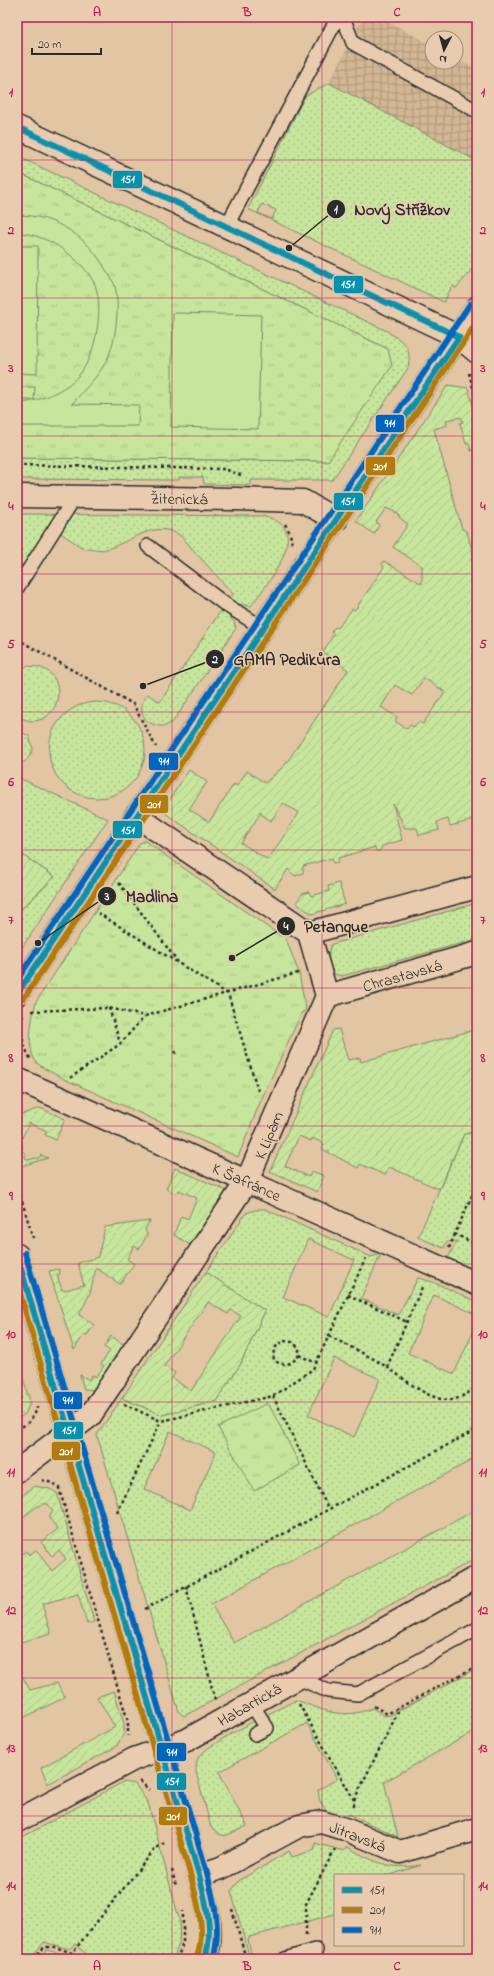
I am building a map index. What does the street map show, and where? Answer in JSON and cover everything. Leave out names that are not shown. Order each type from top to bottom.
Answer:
[{"type":"street","points":[[17,127],[459,337],[472,360]]},
{"type":"street","points":[[21,1003],[136,816],[459,337],[477,308]]},
{"type":"street","name":"Žitenická","points":[[17,496],[257,499],[302,502],[336,520]]},
{"type":"street","points":[[136,816],[309,933],[318,967],[328,996]]},
{"type":"street","points":[[309,933],[477,887]]},
{"type":"street","name":"Chrastavská","points":[[328,996],[477,953]]},
{"type":"street","name":"K Lipám","points":[[17,1471],[68,1431],[90,1416],[247,1181],[328,996]]},
{"type":"street","name":"K Šafránce","points":[[17,1079],[477,1284]]},
{"type":"street","points":[[17,1255],[199,1875],[207,1908],[209,1944],[205,1959]]},
{"type":"street","name":"Habartická","points":[[17,1821],[134,1759],[186,1740],[477,1576]]},
{"type":"street","name":"Jitravská","points":[[199,1875],[221,1868],[299,1826],[321,1822],[345,1829],[400,1852],[477,1829]]},
{"type":"lane","points":[[226,226],[338,17]]},
{"type":"lane","points":[[343,17],[353,43],[477,111]]},
{"type":"lane","points":[[17,588],[75,497]]},
{"type":"lane","points":[[148,546],[226,605],[263,628]]},
{"type":"lane","points":[[292,1680],[328,1691],[358,1694],[477,1629]]},
{"type":"lane","points":[[251,1702],[267,1728],[255,1734]]},
{"type":"lane","points":[[285,1959],[312,1952]]},
{"type":"path","points":[[472,360],[477,403]]},
{"type":"path","points":[[17,466],[224,469],[243,476]]},
{"type":"path","points":[[17,639],[133,704],[159,752]]},
{"type":"path","points":[[119,882],[179,964]]},
{"type":"path","points":[[91,909],[228,994],[262,1100]]},
{"type":"path","points":[[21,1003],[109,1008],[145,1016],[228,994],[318,967]]},
{"type":"path","points":[[109,1008],[120,1044]]},
{"type":"path","points":[[69,1079],[120,1044],[145,1016]]},
{"type":"path","points":[[175,1051],[177,1056]]},
{"type":"path","points":[[477,1184],[455,1234],[477,1245]]},
{"type":"path","points":[[121,1403],[161,1421],[273,1396],[314,1369],[374,1238]]},
{"type":"path","points":[[387,1367],[425,1281]]},
{"type":"path","points":[[348,1295],[407,1322]]},
{"type":"path","points":[[329,1336],[387,1367],[402,1379],[440,1398],[450,1400],[458,1398],[477,1387]]},
{"type":"path","points":[[284,1341],[292,1342],[300,1348],[299,1355],[288,1364],[280,1365],[274,1360],[273,1352],[277,1345],[284,1341]]},
{"type":"path","points":[[299,1355],[316,1363]]},
{"type":"path","points":[[273,1396],[328,1508]]},
{"type":"path","points":[[117,1513],[161,1421]]},
{"type":"path","points":[[17,1430],[29,1422]]},
{"type":"path","points":[[143,1610],[328,1508],[477,1429]]},
{"type":"path","points":[[45,1480],[52,1482],[59,1488],[128,1722],[128,1739]]},
{"type":"path","points":[[186,1586],[216,1705]]},
{"type":"path","points":[[370,1706],[374,1706],[387,1714],[477,1666]]},
{"type":"path","points":[[292,1680],[354,1800]]},
{"type":"path","points":[[312,1952],[306,1904],[345,1829],[354,1810],[354,1800],[400,1707]]},
{"type":"path","points":[[72,1953],[155,1849],[164,1843],[166,1850]]},
{"type":"path","points":[[170,1865],[176,1887]]},
{"type":"path","points":[[231,1907],[246,1959]]},
{"type":"path","points":[[177,1959],[183,1942],[182,1908]]},
{"type":"path","points":[[34,1959],[44,1947],[55,1947],[72,1953],[77,1959]]},
{"type":"path","points":[[465,1959],[477,1955]]},
{"type":"shaded area","points":[[363,17],[379,17],[424,41],[424,70],[464,70],[464,63],[477,70],[477,161],[329,83]]},
{"type":"green space","points":[[329,83],[477,161],[477,264],[456,288],[452,286],[444,302],[248,209],[305,96]],"holes":[[[262,204],[276,210],[272,219],[258,213]]]},
{"type":"green space","points":[[17,156],[387,331],[405,345],[409,354],[408,368],[332,480],[251,480],[251,485],[204,484],[203,477],[179,477],[179,480],[17,479],[17,458],[328,461],[388,349],[17,172]]},
{"type":"green space","points":[[17,172],[388,349],[392,366],[328,461],[17,458]]},
{"type":"green space","points":[[17,215],[45,219],[69,230],[90,247],[99,258],[112,280],[115,286],[117,311],[115,330],[109,355],[102,369],[72,404],[139,405],[138,426],[17,426],[17,403],[33,401],[51,395],[74,381],[79,375],[90,356],[94,344],[97,332],[99,306],[95,285],[82,266],[65,251],[54,244],[36,236],[17,233]]},
{"type":"green space","points":[[17,246],[38,246],[37,374],[17,373]]},
{"type":"green space","points":[[173,313],[261,315],[258,429],[171,427]]},
{"type":"green space","points":[[448,385],[468,388],[477,419],[477,449],[471,451],[469,444],[466,444],[460,423],[463,422],[461,417],[446,420],[447,425],[434,429],[462,529],[467,532],[474,557],[471,558],[473,566],[476,565],[477,568],[477,819],[450,826],[448,819],[437,822],[439,830],[419,835],[417,828],[405,828],[393,804],[402,840],[382,846],[380,851],[376,851],[375,847],[338,858],[338,862],[333,863],[332,858],[303,866],[303,873],[295,876],[288,869],[275,889],[162,811],[189,770],[207,782],[189,809],[209,822],[234,784],[237,786],[247,771],[265,783],[285,765],[348,670],[323,652],[334,634],[331,632],[335,627],[338,628],[352,609],[355,610],[384,567],[382,564],[384,561],[422,584],[422,566],[393,547],[408,524],[400,518],[397,513],[386,508],[376,522],[379,525],[374,534],[356,521]],"holes":[[[424,678],[445,692],[423,724],[418,722],[414,727],[410,725],[407,729],[395,721],[397,717],[381,707],[395,685],[412,695]],[[283,803],[299,813],[268,860],[241,843],[261,812],[261,814],[271,821]]]},
{"type":"green space","points":[[17,387],[35,387],[34,400],[17,400]]},
{"type":"green space","points":[[17,514],[260,516],[277,521],[285,530],[287,542],[284,555],[277,569],[251,606],[238,604],[230,600],[233,594],[181,536],[171,531],[162,529],[152,530],[104,550],[87,548],[86,550],[59,532],[17,599],[17,572],[23,565],[17,561]]},
{"type":"green space","points":[[222,609],[234,622],[236,628],[173,722],[165,726],[158,726],[147,721],[142,712],[142,706],[147,694],[160,702]]},
{"type":"green space","points":[[28,666],[39,667],[50,673],[55,680],[58,689],[58,698],[55,707],[42,719],[32,721],[17,717],[17,670]]},
{"type":"green space","points":[[97,702],[115,706],[124,710],[131,716],[137,723],[141,732],[145,750],[141,768],[137,777],[131,784],[124,790],[115,794],[97,798],[79,794],[70,790],[63,784],[57,777],[53,768],[49,750],[53,732],[57,723],[63,716],[70,710],[79,706]]},
{"type":"green space","points":[[17,730],[29,736],[33,749],[29,757],[20,764],[17,764]]},
{"type":"green space","points":[[17,777],[108,819],[17,955],[17,913],[55,877],[17,851]]},
{"type":"green space","points":[[145,841],[279,935],[284,934],[299,973],[306,1011],[302,1012],[261,1100],[238,1157],[64,1079],[37,1063],[33,1057],[30,1033],[36,1002],[140,843]]},
{"type":"green space","points":[[17,851],[55,877],[17,913]]},
{"type":"green space","points":[[339,883],[345,904],[312,914],[296,903],[302,894],[309,892],[311,896],[329,891],[328,886]]},
{"type":"green space","points":[[477,903],[477,939],[342,976],[334,974],[329,959],[329,952],[332,944]]},
{"type":"green space","points":[[339,1029],[348,1060],[360,1058],[361,1062],[477,1029],[477,1132],[464,1134],[439,1189],[389,1167],[385,1175],[360,1164],[358,1168],[322,1149],[324,1144],[313,1138],[311,1141],[299,1136],[285,1166],[309,1177],[312,1171],[324,1176],[317,1192],[270,1171],[333,1030]]},
{"type":"green space","points":[[40,1108],[65,1119],[56,1140],[45,1135],[47,1131],[29,1123],[19,1144],[23,1146],[21,1151],[25,1153],[25,1158],[29,1160],[35,1158],[38,1159],[41,1155],[48,1158],[18,1167],[17,1116]]},
{"type":"green space","points":[[477,1132],[477,1271],[448,1258],[457,1241],[446,1242],[444,1248],[418,1237],[464,1134]]},
{"type":"green space","points":[[175,1168],[227,1191],[190,1245],[174,1235],[181,1216],[188,1219],[197,1198],[179,1190],[177,1194],[166,1189]]},
{"type":"green space","points":[[259,1209],[265,1209],[371,1257],[381,1254],[361,1298],[398,1315],[418,1278],[433,1282],[473,1300],[477,1291],[477,1315],[434,1295],[408,1353],[454,1374],[477,1324],[477,1457],[211,1604],[234,1643],[477,1509],[477,1558],[184,1716],[179,1712],[97,1435],[122,1398],[162,1415],[216,1401],[240,1365],[265,1311],[206,1272],[246,1213]],"holes":[[[308,1239],[354,1260],[329,1317],[283,1297]],[[334,1358],[380,1379],[354,1437],[308,1415]],[[170,1431],[216,1452],[190,1510],[144,1489]]]},
{"type":"green space","points":[[150,1221],[145,1229],[147,1235],[139,1249],[134,1246],[127,1259],[134,1264],[120,1284],[96,1268],[90,1293],[79,1315],[94,1325],[87,1335],[84,1334],[74,1350],[49,1271],[59,1269],[60,1274],[57,1275],[62,1290],[84,1285],[78,1263],[98,1257],[105,1227]]},
{"type":"green space","points":[[206,1272],[265,1311],[240,1365],[216,1401],[162,1415],[122,1398]],"holes":[[[208,1302],[228,1314],[231,1310],[241,1316],[191,1391],[172,1378],[175,1373],[164,1366]]]},
{"type":"green space","points":[[111,1336],[124,1345],[95,1390],[84,1389],[80,1375],[89,1380],[92,1375],[96,1377],[104,1366],[101,1364],[110,1351],[104,1347]]},
{"type":"green space","points":[[17,1358],[30,1402],[26,1413],[17,1420]]},
{"type":"green space","points":[[268,1403],[300,1465],[254,1491],[218,1427]]},
{"type":"green space","points":[[34,1486],[50,1489],[57,1493],[94,1622],[87,1624],[78,1594],[42,1604],[51,1634],[17,1643],[17,1558],[26,1551],[29,1555],[36,1550],[52,1571],[66,1559],[59,1550],[52,1556],[41,1542],[58,1529],[49,1518],[53,1511],[48,1504],[34,1508],[22,1518],[23,1520],[17,1525],[17,1500]]},
{"type":"green space","points":[[17,1667],[30,1690],[57,1683],[65,1697],[17,1721]]},
{"type":"green space","points":[[477,1668],[477,1730],[384,1782],[398,1837],[349,1814],[346,1818],[327,1812],[320,1801],[318,1790],[337,1779],[307,1723],[219,1772],[247,1826],[225,1836],[219,1834],[211,1827],[196,1772],[197,1763],[199,1757],[205,1751],[229,1735],[296,1700],[334,1713],[342,1714],[362,1712],[373,1708],[384,1716],[391,1715]]},
{"type":"green space","points":[[114,1691],[124,1724],[124,1733],[117,1746],[48,1784],[41,1768],[115,1727],[97,1697]]},
{"type":"green space","points":[[123,1782],[135,1784],[148,1803],[180,1922],[179,1944],[173,1959],[92,1959],[75,1944],[69,1949],[44,1942],[30,1959],[17,1959],[17,1840]]},
{"type":"green space","points":[[315,1843],[344,1851],[347,1847],[382,1864],[400,1867],[421,1865],[393,1874],[334,1874],[334,1914],[249,1937],[248,1940],[251,1954],[249,1955],[231,1891],[240,1880],[289,1851],[292,1857],[315,1850]]},
{"type":"green space","points":[[46,1950],[71,1956],[72,1959],[39,1959]]},
{"type":"transit line","name":"151","points":[[17,127],[459,337]]},
{"type":"transit line","name":"911","points":[[17,980],[470,304]]},
{"type":"transit line","name":"201","points":[[24,998],[477,322]]},
{"type":"transit line","name":"151","points":[[17,994],[459,337]]},
{"type":"transit line","name":"911","points":[[25,1253],[207,1873],[217,1926],[216,1948],[213,1959]]},
{"type":"transit line","name":"151","points":[[17,1255],[199,1875],[209,1927],[208,1948],[205,1959]]},
{"type":"transit line","name":"201","points":[[17,1283],[191,1877],[201,1927],[200,1947],[197,1957]]},
{"type":"place","name":"Nový Střížkov","points":[[289,248]]},
{"type":"place","name":"GAMA Pedikůra","points":[[143,686]]},
{"type":"place","name":"Madlina","points":[[38,943]]},
{"type":"place","name":"Petanque","points":[[232,958]]}]
